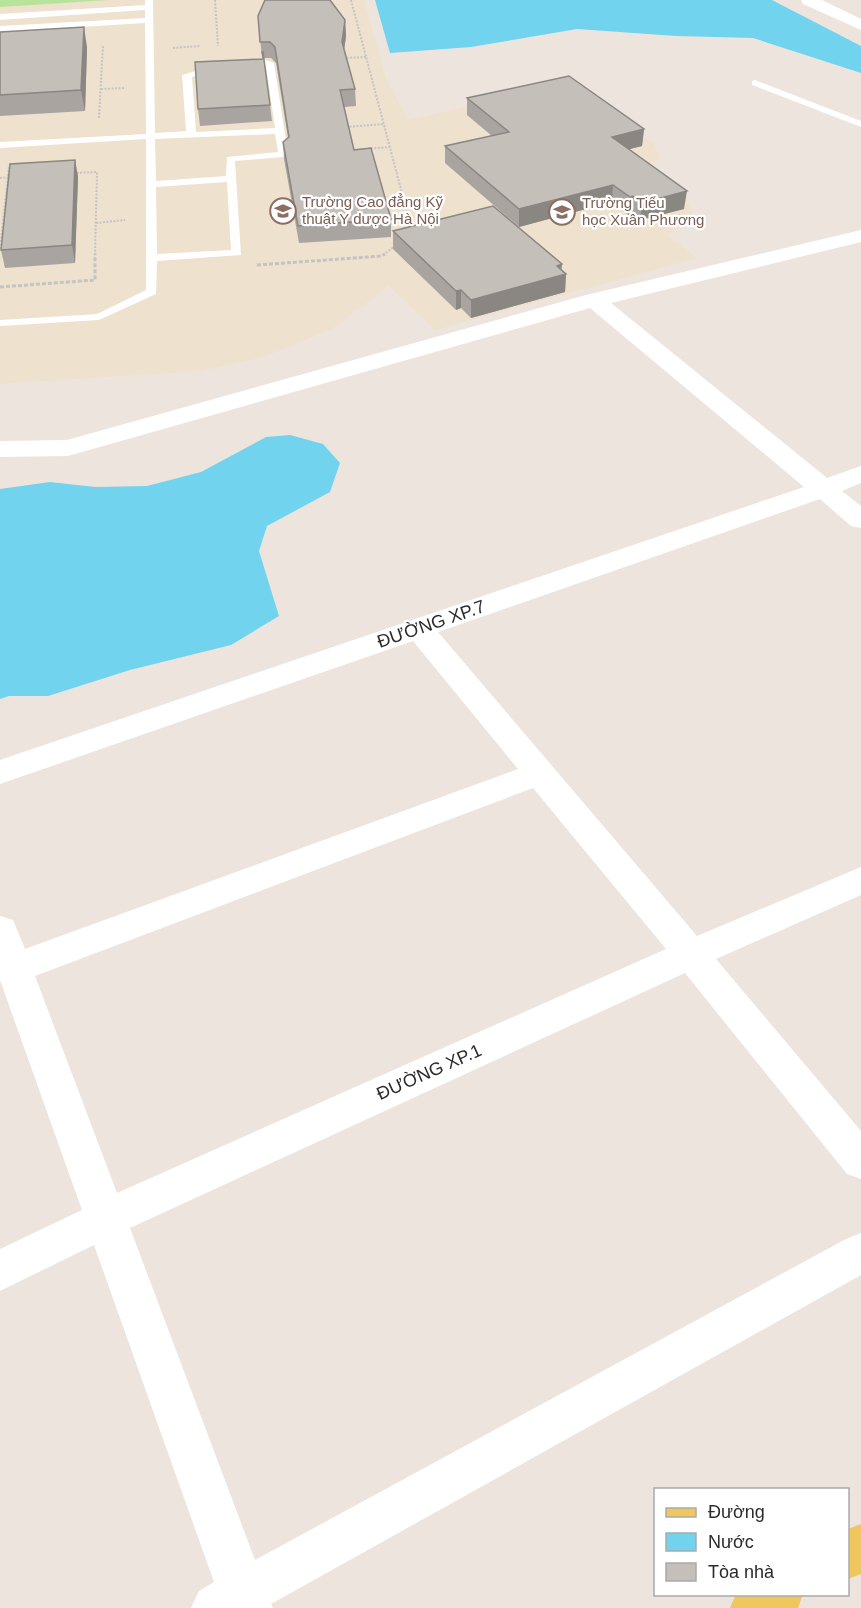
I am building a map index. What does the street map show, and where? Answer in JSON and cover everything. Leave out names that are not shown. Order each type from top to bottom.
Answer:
[{"type":"main road","points":[[755,1608],[776,1596]]},
{"type":"street","points":[[809,0],[861,25]]},
{"type":"street","points":[[0,449],[68,448],[594,300],[861,236]]},
{"type":"street","points":[[838,242],[861,258]]},
{"type":"street","points":[[594,300],[861,520]]},
{"type":"street","name":"ĐƯỜNG XP.7","points":[[0,772],[824,489],[861,474]]},
{"type":"street","points":[[418,628],[861,1161]]},
{"type":"street","points":[[540,773],[7,949],[105,1219],[235,1603],[861,1253]]},
{"type":"street","name":"ĐƯỜNG XP.1","points":[[0,1271],[105,1219],[691,954],[861,880]]},
{"type":"lane","points":[[0,16],[149,4],[152,292],[99,317],[0,323]]},
{"type":"lane","points":[[0,29],[149,20]]},
{"type":"lane","points":[[151,258],[237,253],[230,159],[283,154],[270,63],[230,65],[187,75],[190,134]]},
{"type":"lane","points":[[755,83],[861,124]]},
{"type":"lane","points":[[5,144],[280,131]]},
{"type":"lane","points":[[151,184],[231,179]]},
{"type":"path","points":[[149,49],[219,46],[214,0]]},
{"type":"path","points":[[351,0],[412,232]]},
{"type":"path","points":[[99,119],[104,36]]},
{"type":"path","points":[[334,59],[366,57]]},
{"type":"path","points":[[280,131],[384,124]]},
{"type":"path","points":[[0,249],[8,177],[5,144]]},
{"type":"path","points":[[283,154],[390,147]]},
{"type":"path","points":[[0,287],[95,280],[97,172],[63,174]]},
{"type":"path","points":[[0,178],[19,177]]},
{"type":"path","points":[[237,253],[238,266],[382,256],[397,244]]},
{"type":"shaded area","points":[[0,0],[364,0],[386,79],[409,120],[507,97],[589,97],[654,144],[660,159],[638,167],[681,197],[692,208],[692,216],[668,235],[697,258],[435,330],[389,286],[332,329],[264,357],[200,371],[0,384]]},
{"type":"green space","points":[[0,0],[109,0],[0,7]]},
{"type":"water","points":[[375,0],[772,0],[861,46],[861,73],[753,38],[676,36],[577,29],[471,47],[390,53]]},
{"type":"water","points":[[290,435],[323,444],[340,463],[330,492],[267,526],[259,551],[279,616],[231,645],[130,670],[48,696],[9,696],[0,699],[0,489],[50,482],[95,487],[147,486],[201,472],[266,437]]},
{"type":"building","points":[[265,0],[330,0],[345,20],[342,42],[355,89],[340,90],[354,150],[371,148],[391,219],[298,226],[283,142],[289,137],[275,47],[270,42],[260,42],[258,16]]},
{"type":"building","points":[[84,27],[81,90],[0,95],[0,32]]},
{"type":"building","points":[[264,59],[270,105],[198,109],[195,62]]},
{"type":"building","points":[[569,76],[644,129],[612,137],[687,191],[642,203],[613,185],[519,209],[445,146],[509,132],[467,98]]},
{"type":"building","points":[[75,160],[72,245],[1,250],[10,164]]},
{"type":"building","points":[[493,206],[562,264],[557,266],[566,274],[471,300],[461,290],[456,291],[393,231]]},
{"type":"place","name":"Trường Cao đẳng Kỹ thuật Y dược Hà Nội","points":[[283,211]]},
{"type":"place","name":"Trường Tiểu học Xuân Phương","points":[[562,212]]}]
